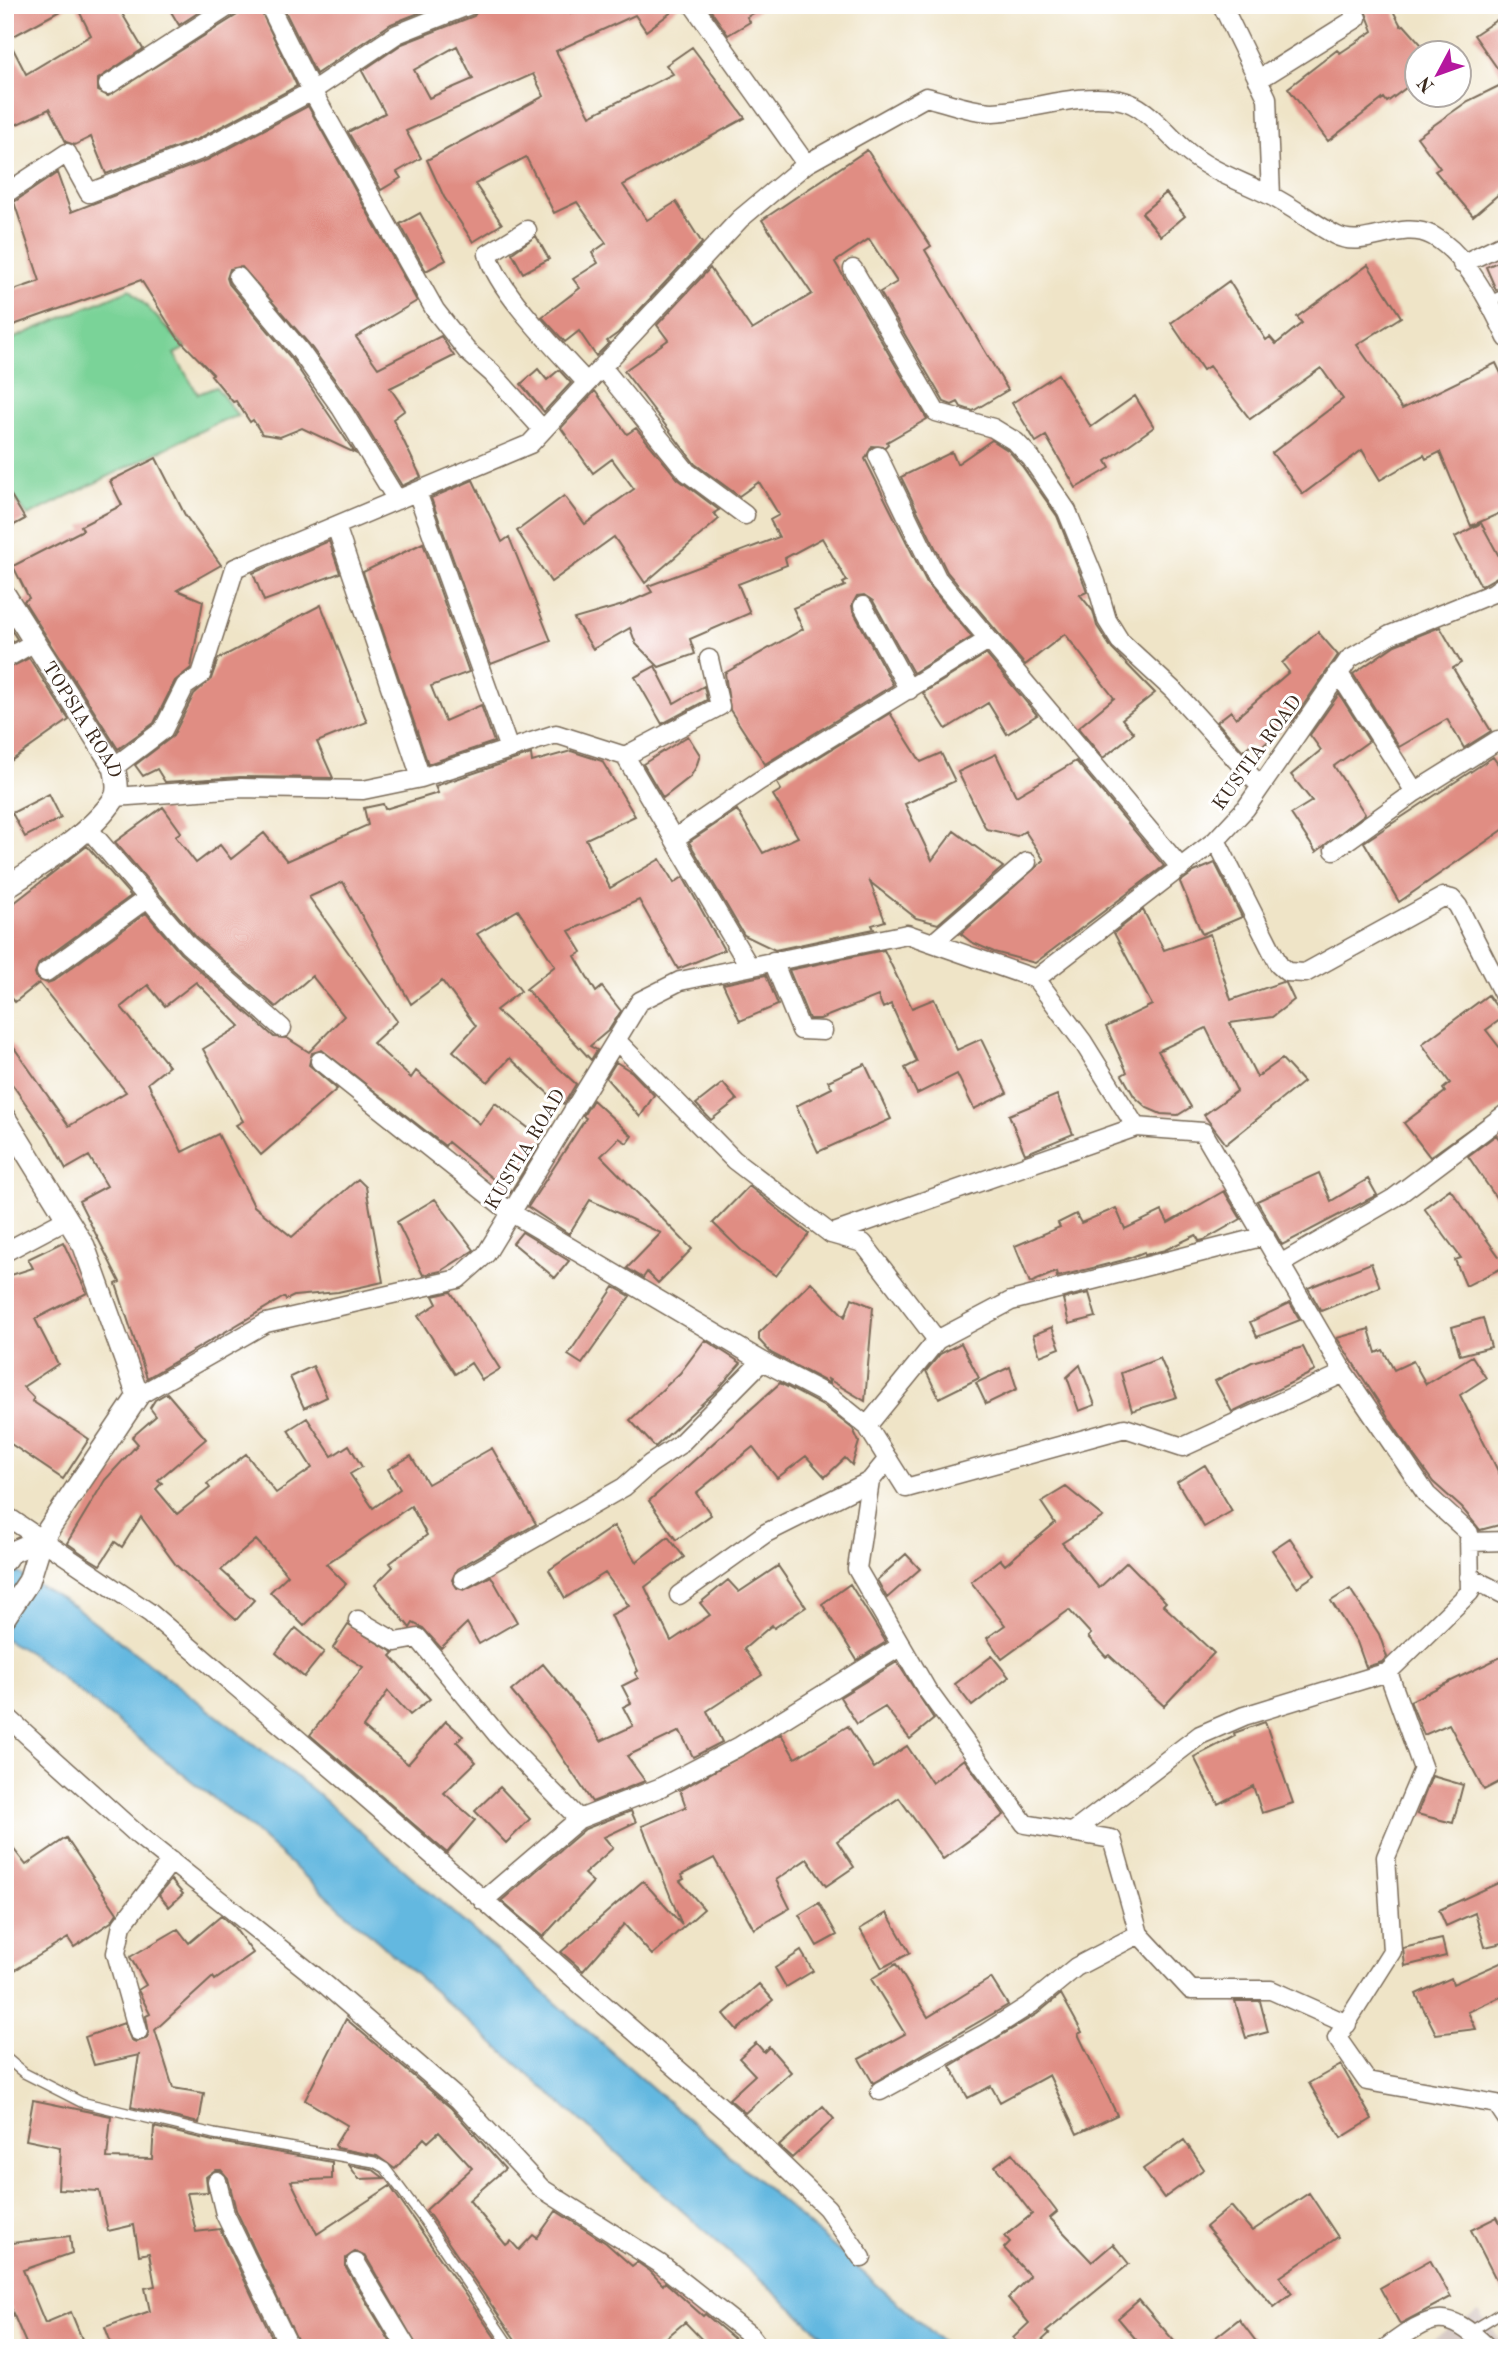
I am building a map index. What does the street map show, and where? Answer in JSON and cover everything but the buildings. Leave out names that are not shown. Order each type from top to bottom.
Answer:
[{"type":"street","points":[[108,85],[231,5]]},
{"type":"street","points":[[270,5],[312,91],[435,310],[467,351],[492,373],[543,430]]},
{"type":"street","points":[[5,194],[67,153],[89,193],[203,149],[312,91],[397,34],[470,5]]},
{"type":"street","points":[[693,5],[806,164]]},
{"type":"street","points":[[1222,5],[1266,98],[1271,196]]},
{"type":"street","points":[[1258,80],[1357,18],[1350,5]]},
{"type":"street","points":[[114,767],[163,730],[186,686],[201,676],[235,568],[530,444],[740,219],[806,164],[926,97],[991,112],[1100,97],[1124,101],[1149,116],[1183,148],[1218,174],[1271,196],[1346,239],[1414,229],[1432,235],[1462,264],[1488,302],[1507,338]]},
{"type":"street","points":[[527,230],[488,254],[491,265],[525,312],[587,383]]},
{"type":"street","points":[[1462,264],[1507,242]]},
{"type":"street","points":[[853,269],[936,412],[993,428],[1016,442],[1031,458],[1067,511],[1096,582],[1107,620],[1120,640],[1174,691],[1261,786]]},
{"type":"street","points":[[239,277],[300,351],[341,408],[397,500]]},
{"type":"street","points":[[602,367],[687,472],[745,515]]},
{"type":"street","points":[[878,456],[937,578],[1181,868]]},
{"type":"street","points":[[417,492],[509,749]]},
{"type":"street","points":[[336,526],[421,778]]},
{"type":"street","name":"KUSTIA ROAD","points":[[138,1396],[266,1323],[458,1279],[486,1254],[640,1001],[680,981],[907,934],[1036,979],[1181,868],[1247,808],[1338,672],[1363,648],[1493,593],[1507,583]]},
{"type":"street","name":"TOPSIA ROAD","points":[[5,595],[114,767],[117,782],[116,797],[87,828],[5,888]]},
{"type":"street","points":[[863,606],[908,690]]},
{"type":"street","points":[[674,839],[759,781],[988,640]]},
{"type":"street","points":[[5,659],[33,643]]},
{"type":"street","points":[[625,756],[720,706],[709,659]]},
{"type":"street","points":[[1338,672],[1415,792]]},
{"type":"street","points":[[116,797],[241,788],[363,790],[421,778],[556,734],[625,756],[749,966]]},
{"type":"street","points":[[1334,850],[1415,792],[1498,740]]},
{"type":"street","points":[[87,828],[188,945],[282,1028]]},
{"type":"street","points":[[1216,839],[1279,965],[1287,972],[1305,973],[1443,897],[1451,899],[1458,906],[1507,1002]]},
{"type":"street","points":[[933,943],[1027,862]]},
{"type":"street","points":[[46,972],[146,899]]},
{"type":"street","points":[[773,961],[801,1030],[823,1031]]},
{"type":"street","points":[[1036,979],[1083,1042],[1136,1127]]},
{"type":"street","points":[[616,1040],[734,1160],[831,1234],[863,1243],[937,1340]]},
{"type":"street","points":[[320,1060],[510,1212],[762,1360],[831,1397],[867,1426],[906,1488],[1125,1429],[1183,1447],[1344,1373]]},
{"type":"street","points":[[1282,1263],[1394,1198],[1507,1113]]},
{"type":"street","points":[[5,1118],[83,1246],[138,1396],[42,1539],[29,1581],[5,1617]]},
{"type":"street","points":[[831,1234],[1136,1127],[1203,1132],[1344,1373],[1427,1495],[1469,1533],[1470,1592],[1388,1672],[1244,1716],[1200,1735],[1073,1832]]},
{"type":"street","points":[[5,1252],[67,1219]]},
{"type":"street","points":[[867,1426],[937,1340],[1011,1301],[1265,1236]]},
{"type":"street","points":[[463,1579],[624,1487],[650,1464],[679,1445],[762,1360]]},
{"type":"street","points":[[679,1595],[766,1533],[870,1481],[888,1459]]},
{"type":"street","points":[[870,1481],[857,1569],[926,1690],[1025,1824],[1112,1839],[1139,1934],[1191,1990],[1271,1990],[1347,2024]]},
{"type":"street","points":[[5,1515],[150,1613],[736,2120],[827,2208],[863,2258]]},
{"type":"street","points":[[7,1557],[42,1539]]},
{"type":"street","points":[[1469,1542],[1507,1541]]},
{"type":"street","points":[[1469,1577],[1507,1596]]},
{"type":"street","points":[[358,1620],[396,1642],[418,1638],[500,1738],[579,1819]]},
{"type":"street","points":[[483,1901],[579,1819],[659,1787],[740,1746],[901,1646]]},
{"type":"street","points":[[1388,1672],[1423,1769],[1386,1857],[1392,1951],[1337,2038],[1367,2081],[1497,2104],[1507,2119]]},
{"type":"street","points":[[5,1714],[171,1861],[326,1984],[459,2101],[541,2188],[659,2263],[750,2335],[760,2348]]},
{"type":"street","points":[[138,2032],[116,1953],[122,1925],[171,1861]]},
{"type":"street","points":[[880,2091],[984,2034],[1031,2004],[1076,1967],[1139,1934]]},
{"type":"street","points":[[217,2180],[225,2214],[290,2348]]},
{"type":"street","points":[[356,2263],[407,2348]]},
{"type":"street","points":[[1386,2348],[1403,2335],[1440,2319],[1455,2320],[1488,2348]]},
{"type":"lane","points":[[1488,302],[1507,293]]},
{"type":"lane","points":[[5,2057],[33,2079],[81,2102],[214,2134],[374,2162],[385,2168],[424,2220],[511,2348]]},
{"type":"lane","points":[[1471,2331],[1507,2309]]},
{"type":"shaded area","points":[[1479,2312],[1507,2348],[1418,2348]]},
{"type":"green space","points":[[130,289],[186,348],[174,354],[198,394],[216,387],[238,416],[219,422],[28,516],[8,491],[5,491],[5,342]]},
{"type":"water","points":[[5,1565],[74,1606],[312,1789],[949,2348],[837,2348],[247,1825],[33,1655],[5,1639]]}]
